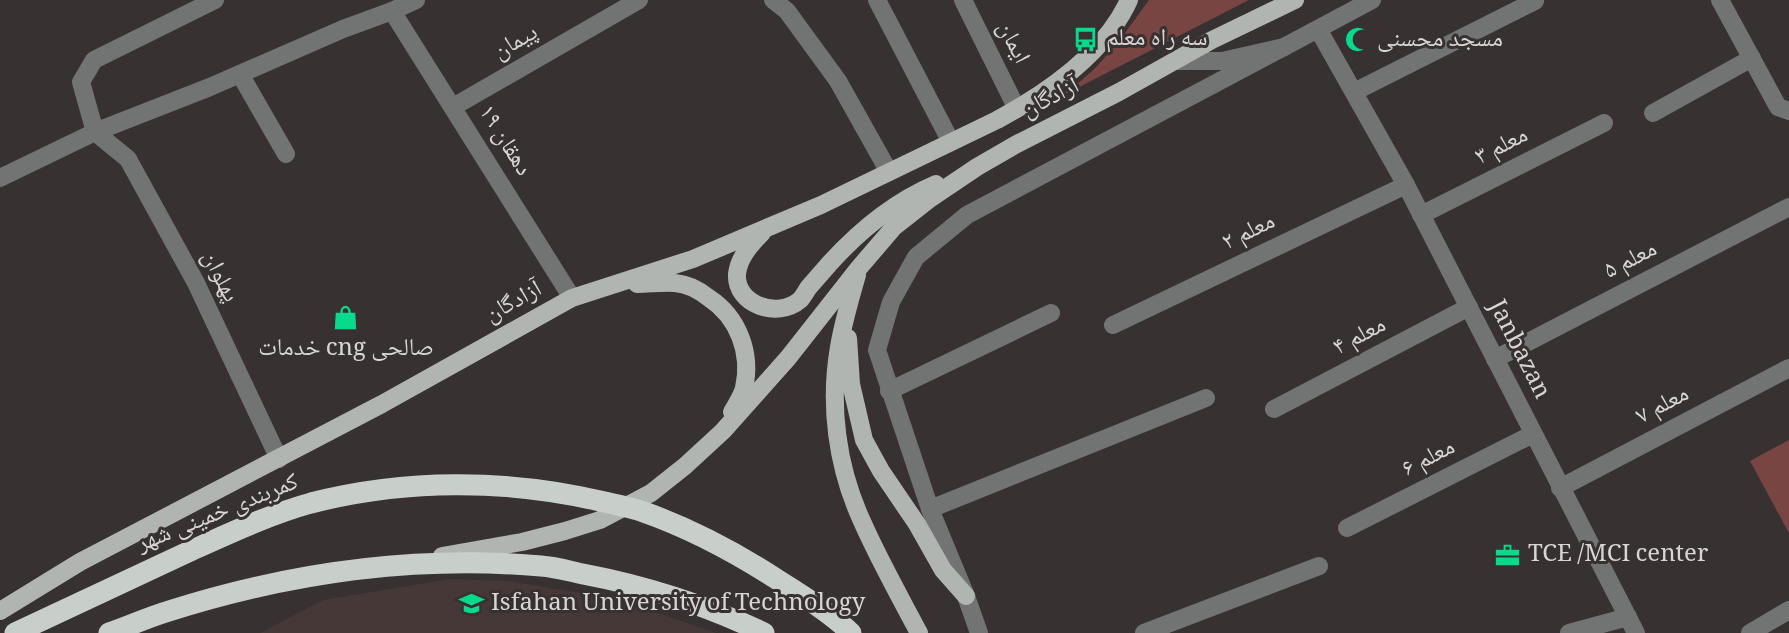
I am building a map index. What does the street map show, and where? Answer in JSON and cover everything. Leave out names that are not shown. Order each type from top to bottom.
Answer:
[{"type":"highway","name":"کمربندی خمینی شهر","points":[[15,633],[254,522],[311,503],[413,486],[467,485],[524,487],[579,496],[638,510],[688,529],[746,559],[799,593],[851,633]]},
{"type":"highway","points":[[109,633],[168,611],[321,573],[457,562],[543,566],[618,580],[712,609],[764,633]]},
{"type":"main road","name":"آزادگان","points":[[0,611],[80,562],[382,404],[572,298],[693,260],[821,205],[1017,109],[1068,74],[1105,39],[1129,0]]},
{"type":"main road","name":"آزادگان","points":[[372,567],[522,542],[565,531],[600,520],[651,493],[723,431],[788,358],[894,227],[931,198],[1014,145],[1212,40],[1295,0]]},
{"type":"main road","points":[[766,228],[742,258],[737,273],[738,287],[751,303],[766,308],[784,308],[799,301],[832,261],[888,211],[926,189],[977,167]]},
{"type":"main road","points":[[858,269],[839,347],[835,385],[838,446],[860,518],[919,633]]},
{"type":"main road","points":[[612,285],[676,283],[696,288],[716,302],[729,316],[739,331],[746,368],[744,389],[723,431]]},
{"type":"main road","points":[[849,304],[848,343],[852,384],[864,440],[943,570],[966,596]]},
{"type":"street","points":[[95,132],[81,82],[94,60],[215,0]]},
{"type":"street","points":[[0,178],[95,132],[416,0]]},
{"type":"street","name":"پیمان","points":[[453,107],[639,0]]},
{"type":"street","points":[[772,0],[787,11],[838,81],[888,172]]},
{"type":"street","points":[[877,0],[951,142]]},
{"type":"street","name":"ایمان","points":[[963,0],[1017,109]]},
{"type":"street","points":[[979,633],[930,509],[877,350],[891,302],[916,257],[967,215],[1372,0]]},
{"type":"street","points":[[1720,0],[1779,107],[1789,111]]},
{"type":"street","points":[[1354,92],[1535,1]]},
{"type":"street","name":"دهقان ۱۹","points":[[392,12],[572,298]]},
{"type":"street","name":"Janbazan","points":[[1318,29],[1406,185],[1632,625]]},
{"type":"street","points":[[1175,61],[1222,61],[1284,47]]},
{"type":"street","points":[[1653,113],[1752,58]]},
{"type":"street","points":[[240,74],[286,154]]},
{"type":"street","name":"معلم ۳","points":[[1421,215],[1604,123]]},
{"type":"street","name":"پهلوان","points":[[95,132],[128,159],[196,282],[279,459]]},
{"type":"street","name":"معلم ۲","points":[[1113,325],[1406,185]]},
{"type":"street","name":"معلم ۵","points":[[1495,359],[1789,207]]},
{"type":"street","name":"معلم ۴","points":[[1274,410],[1469,307]]},
{"type":"street","points":[[889,390],[1051,313]]},
{"type":"street","name":"معلم ۷","points":[[1560,488],[1789,368]]},
{"type":"street","points":[[930,509],[1206,398]]},
{"type":"street","name":"معلم ۶","points":[[1347,528],[1533,434]]},
{"type":"street","points":[[1144,633],[1319,566]]},
{"type":"street","points":[[1751,633],[1789,610]]},
{"type":"street","points":[[1569,633],[1632,625]]},
{"type":"shaded area","points":[[1149,0],[1249,0],[1050,102],[1098,65]]},
{"type":"shaded area","points":[[1789,440],[1789,533],[1750,461]]},
{"type":"shaded area","name":"Isfahan University of Technology","points":[[450,579],[508,581],[587,594],[644,608],[716,633],[260,633],[323,600]]},
{"type":"place","name":"سه راه معلم","points":[[1086,39]]},
{"type":"place","name":"مسجد محسنی","points":[[1357,40]]},
{"type":"place","name":"خدمات cng صالحی","points":[[346,318]]},
{"type":"place","name":"TCE /MCI center","points":[[1508,555]]},
{"type":"place","name":"Isfahan University of Technology","points":[[471,604]]}]
